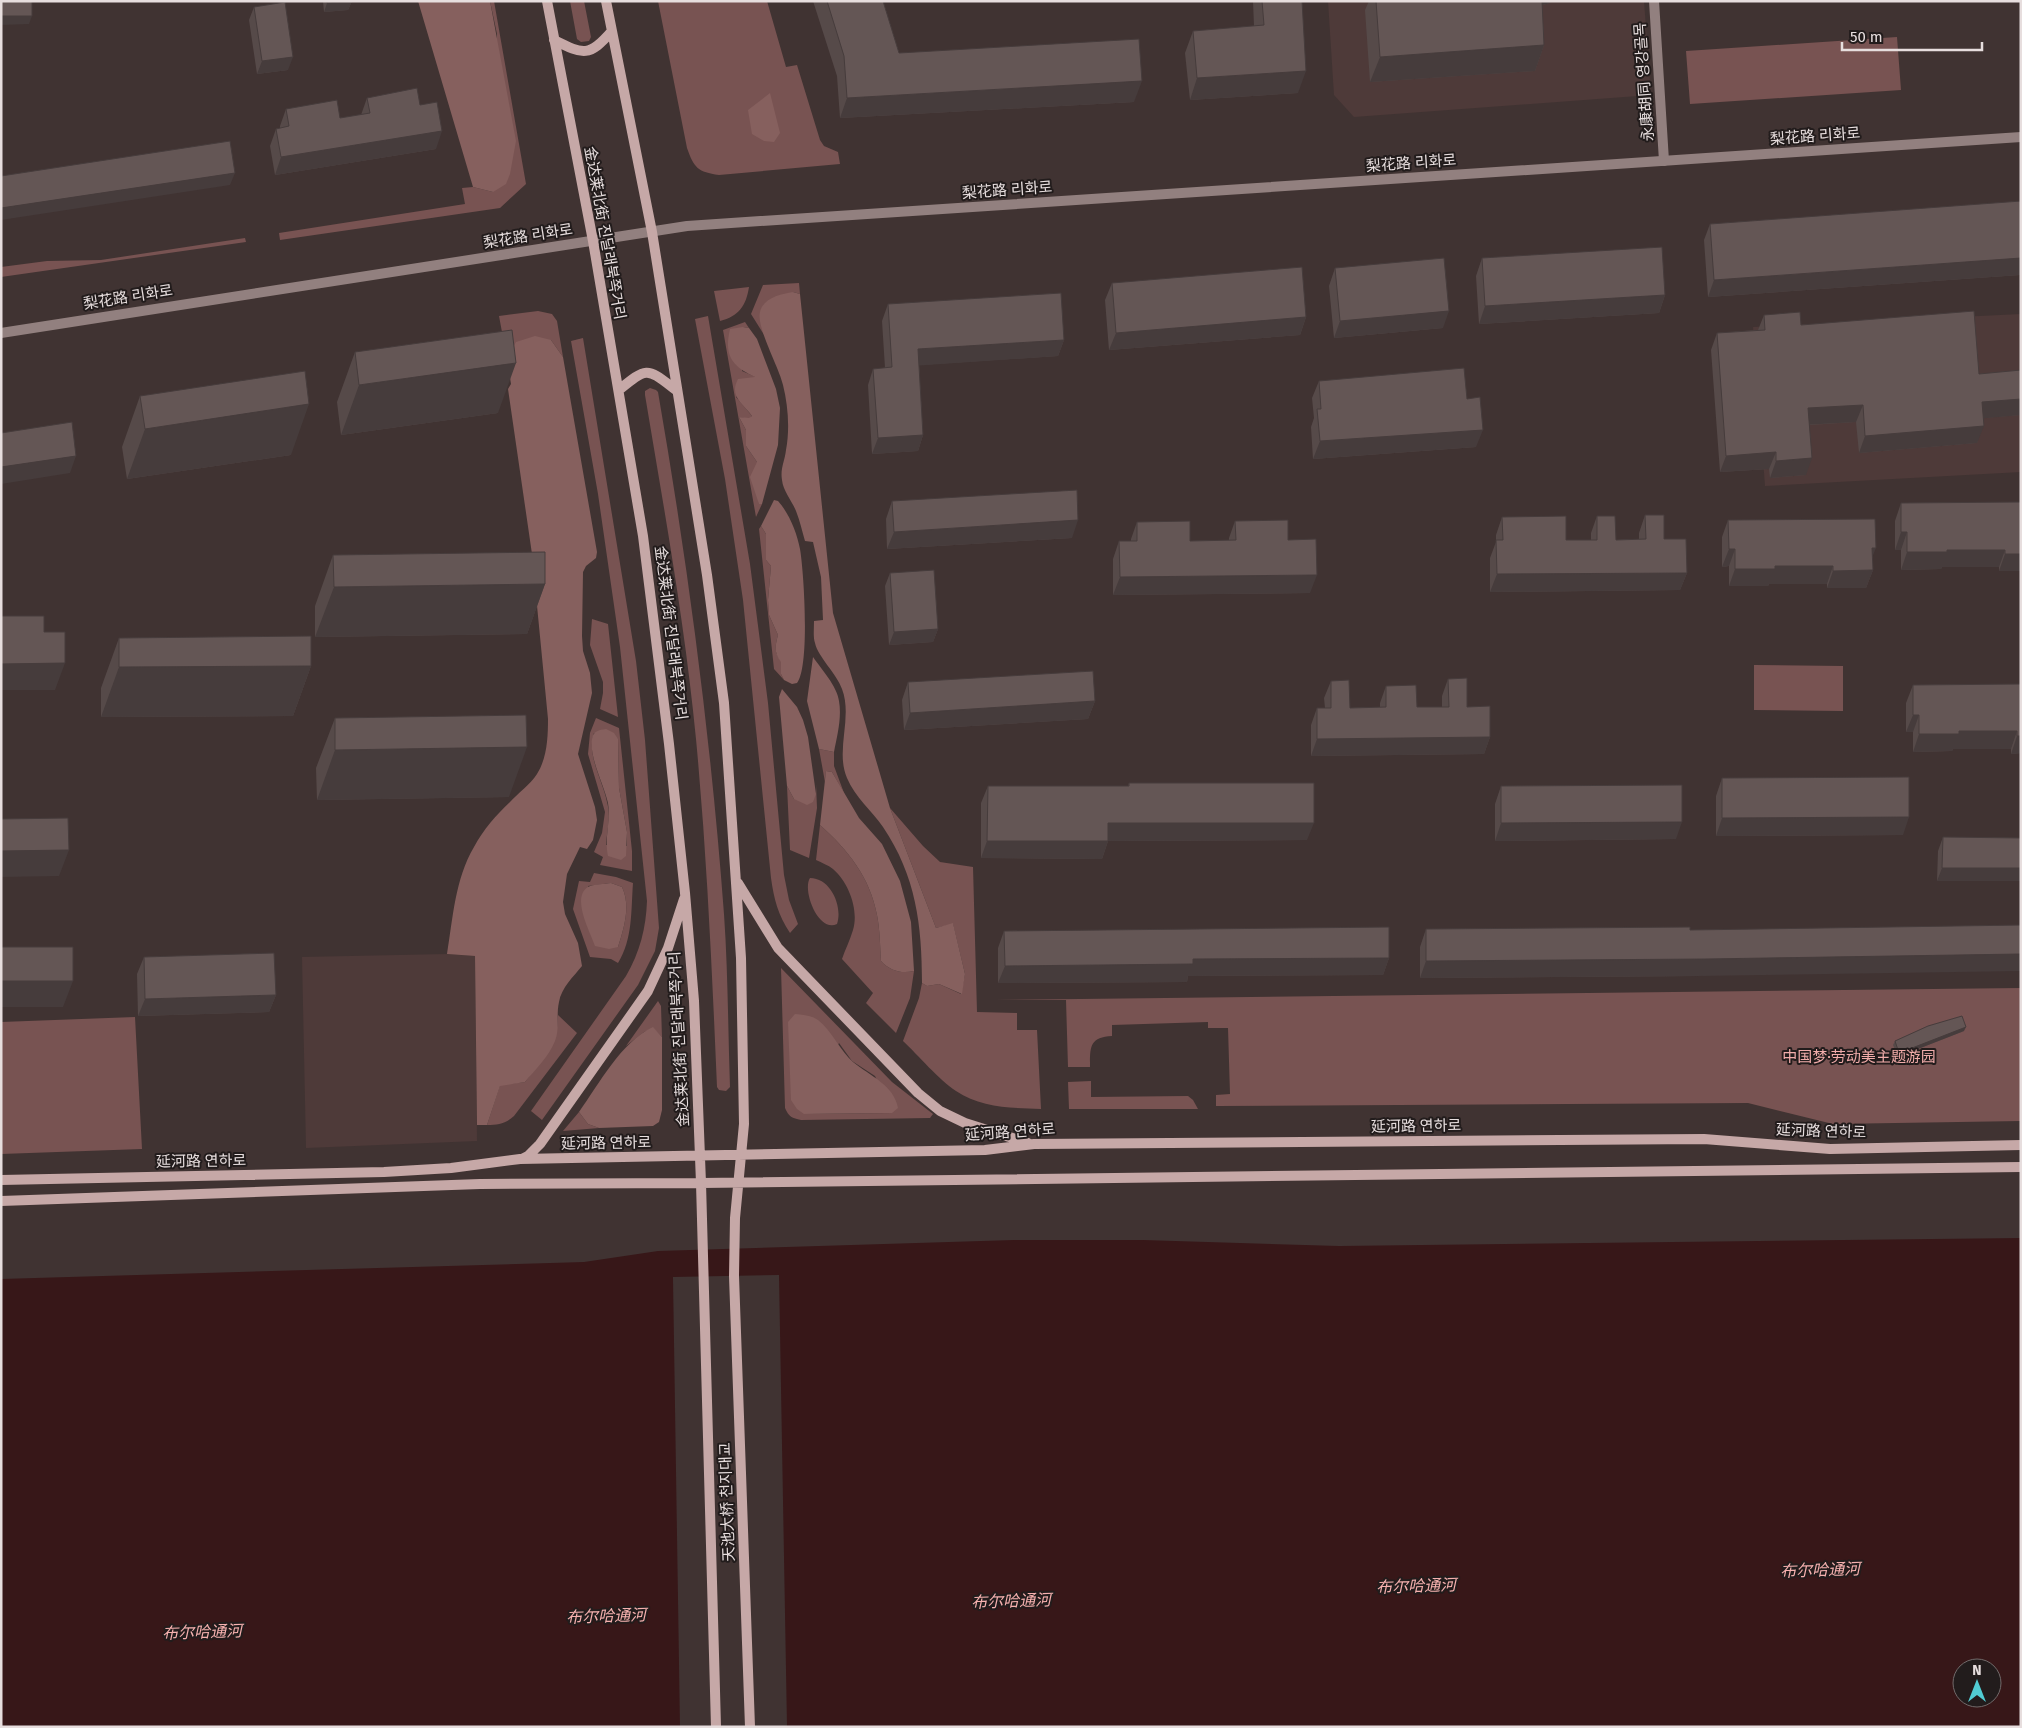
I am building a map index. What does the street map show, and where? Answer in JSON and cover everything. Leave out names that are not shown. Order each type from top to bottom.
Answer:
[{"type":"main road","name":"金达莱北街 진달래북쪽거리","points":[[547,1],[593,241],[619,390],[644,545],[669,744],[692,968],[702,1183],[703,1276]]},
{"type":"main road","points":[[606,1],[652,232],[706,575],[724,703],[741,958],[744,1114],[738,1182]]},
{"type":"main road","points":[[554,40],[574,50],[586,52],[598,47],[612,31]]},
{"type":"main road","points":[[619,390],[644,372],[653,372],[676,390]]},
{"type":"main road","points":[[736,880],[778,948],[918,1093],[940,1111],[966,1123],[1034,1144]]},
{"type":"main road","points":[[520,1159],[528,1156],[540,1144],[648,991],[668,948],[685,893]]},
{"type":"main road","name":"延河路 연하로","points":[[1,1180],[384,1172],[451,1168],[520,1159],[985,1150],[1034,1144],[1704,1139],[1830,1149],[2021,1145]]},
{"type":"main road","points":[[1,1201],[480,1184],[2021,1167]]},
{"type":"main road","name":"天池大桥 천지대교","points":[[738,1182],[734,1276],[750,1727]]},
{"type":"main road","name":"天池大桥 천지대교","points":[[703,1276],[716,1727]]},
{"type":"street","name":"永康胡同 영강골목","points":[[1654,1],[1664,161]]},
{"type":"street","name":"梨花路 리화로","points":[[1,332],[686,226],[2021,137]]},
{"type":"shaded area","points":[[418,1],[490,1],[516,141],[510,174],[506,184],[493,192],[473,187]]},
{"type":"shaded area","points":[[1328,1],[1644,1],[1651,95],[1354,117],[1334,95]]},
{"type":"shaded area","points":[[770,93],[780,133],[774,142],[764,141],[752,134],[748,110]]},
{"type":"shaded area","points":[[793,292],[800,294],[833,613],[890,808],[936,928],[953,923],[965,974],[962,994],[939,984],[927,986],[922,983],[921,941],[910,883],[894,845],[883,827],[850,785],[844,767],[845,700],[840,683],[820,654],[814,641],[814,621],[823,620],[821,577],[813,542],[805,541],[796,511],[783,484],[782,472],[788,434],[786,401],[781,377],[764,337],[760,319],[760,312],[765,303],[778,296]]},
{"type":"shaded area","points":[[2021,314],[2021,472],[1765,486],[1753,327]]},
{"type":"shaded area","points":[[749,328],[757,339],[776,389],[780,408],[778,445],[762,504],[759,504],[750,477],[757,462],[746,446],[746,430],[739,417],[749,418],[752,416],[738,399],[735,390],[738,379],[755,377],[735,364],[731,359],[728,346],[730,329]]},
{"type":"shaded area","points":[[535,336],[551,340],[563,357],[597,552],[596,558],[586,566],[583,572],[583,651],[590,673],[592,693],[578,754],[595,807],[597,820],[593,840],[587,849],[580,847],[567,874],[563,902],[565,914],[578,943],[582,966],[568,982],[560,997],[555,1041],[546,1057],[525,1082],[500,1086],[487,1125],[477,1125],[475,956],[447,954],[459,885],[468,859],[490,823],[537,774],[546,748],[548,719],[532,554],[508,389],[511,384],[507,359],[516,342]]},
{"type":"shaded area","points":[[774,500],[778,501],[786,511],[795,530],[802,561],[805,619],[804,659],[797,683],[792,684],[784,680],[781,674],[781,662],[777,656],[776,649],[778,635],[769,615],[768,600],[771,566],[766,560],[766,534],[761,526]]},
{"type":"shaded area","points":[[813,657],[838,695],[840,720],[834,752],[819,749],[807,701]]},
{"type":"shaded area","points":[[782,689],[797,707],[808,737],[816,794],[813,802],[807,805],[794,799],[787,786],[779,697]]},
{"type":"shaded area","points":[[606,729],[614,733],[618,739],[619,788],[627,832],[626,856],[621,860],[608,856],[608,803],[592,746],[594,734],[599,730]]},
{"type":"shaded area","points":[[826,771],[832,772],[859,818],[882,844],[900,881],[911,922],[914,971],[896,971],[881,961],[878,921],[869,888],[848,854],[820,825]]},
{"type":"shaded area","points":[[611,883],[622,887],[625,894],[626,909],[618,947],[609,949],[595,946],[583,915],[581,898],[583,892],[588,887]]},
{"type":"shaded area","points":[[447,954],[475,956],[477,1141],[306,1148],[302,957]]},
{"type":"shaded area","points":[[795,1014],[813,1017],[818,1020],[853,1062],[892,1093],[898,1108],[892,1113],[804,1114],[797,1109],[791,1100],[788,1022]]},
{"type":"shaded area","points":[[653,1027],[662,1037],[662,1110],[659,1122],[653,1126],[599,1128],[588,1124],[579,1112],[621,1053],[641,1034]]},
{"type":"green space","points":[[490,1],[494,1],[526,184],[500,208],[280,240],[279,233],[465,204],[462,188],[473,187],[493,192],[497,34]]},
{"type":"green space","points":[[570,1],[584,1],[591,37],[589,41],[581,42],[577,39]]},
{"type":"green space","points":[[658,1],[767,1],[786,67],[797,65],[820,140],[824,146],[838,152],[840,164],[719,175],[698,168],[687,148]]},
{"type":"green space","points":[[1897,37],[1901,90],[1690,104],[1686,51]]},
{"type":"green space","points":[[245,238],[246,242],[1,277],[1,267],[47,261],[101,260]]},
{"type":"green space","points":[[799,283],[800,294],[793,292],[762,327],[766,338],[751,314],[763,285]]},
{"type":"green space","points":[[749,287],[744,305],[737,313],[720,321],[714,291]]},
{"type":"green space","points":[[538,311],[552,314],[557,321],[563,357],[551,340],[507,359],[499,316]]},
{"type":"green space","points":[[708,316],[750,564],[768,703],[784,875],[789,900],[798,924],[790,933],[777,907],[771,878],[743,600],[725,479],[695,319]]},
{"type":"green space","points":[[745,322],[749,328],[743,327],[742,371],[756,377],[736,397],[752,416],[749,419],[739,417],[746,430],[746,446],[757,462],[759,504],[762,504],[756,517],[723,330]]},
{"type":"green space","points":[[583,338],[636,661],[645,740],[659,928],[655,951],[638,985],[542,1120],[531,1111],[631,967],[641,940],[647,901],[620,647],[598,494],[571,341]]},
{"type":"green space","points":[[650,388],[658,392],[669,457],[689,587],[705,718],[724,914],[730,1087],[726,1091],[719,1090],[717,1087],[706,870],[696,739],[680,610],[645,395],[645,391]]},
{"type":"green space","points":[[761,526],[766,534],[766,560],[771,566],[768,600],[769,615],[778,635],[776,649],[782,662],[781,674],[784,680],[774,669],[759,529]]},
{"type":"green space","points":[[592,619],[608,624],[618,717],[600,709],[603,682],[590,645]]},
{"type":"green space","points":[[1754,665],[1843,666],[1843,711],[1754,710]]},
{"type":"green space","points":[[596,718],[619,728],[632,851],[632,871],[600,865],[603,857],[594,852],[602,833],[605,812],[588,754],[590,733]],"holes":[[[594,733],[618,739],[619,788],[627,832],[627,846],[606,845],[609,818],[608,807],[592,750]]]},
{"type":"green space","points":[[819,749],[834,752],[834,766],[844,793],[832,772],[826,771],[825,782]]},
{"type":"green space","points":[[816,784],[817,808],[809,858],[790,850],[787,786],[794,799],[816,794]]},
{"type":"green space","points":[[890,808],[923,846],[940,862],[973,867],[977,1012],[1017,1013],[1017,1030],[1037,1030],[1041,1109],[997,1106],[966,1097],[943,1081],[903,1041],[919,998],[922,983],[927,986],[939,984],[961,994],[965,974],[953,924],[936,928]]},
{"type":"green space","points":[[820,825],[848,854],[869,888],[878,921],[881,961],[896,971],[914,971],[910,998],[896,1033],[866,1003],[873,993],[842,959],[855,922],[854,906],[848,889],[839,875],[816,860]]},
{"type":"green space","points":[[594,873],[616,877],[633,883],[629,934],[618,963],[611,959],[590,957],[573,909],[579,881],[590,882]],"holes":[[[611,883],[622,887],[625,894],[626,909],[618,947],[588,886]]]},
{"type":"green space","points":[[810,878],[824,883],[834,895],[838,910],[837,924],[830,925],[824,922],[813,909],[808,892]]},
{"type":"green space","points":[[781,968],[892,1082],[933,1114],[930,1118],[801,1120],[791,1117],[785,1108]],"holes":[[[839,1043],[852,1061],[875,1076],[892,1113],[804,1114]]]},
{"type":"green space","name":"中国梦·劳动美主题游园","points":[[2021,988],[2021,1121],[1833,1124],[1748,1103],[1216,1106],[1216,1095],[1230,1094],[1228,1028],[1208,1028],[1208,1022],[1112,1025],[1112,1036],[1099,1039],[1092,1045],[1090,1067],[1068,1067],[1066,1000],[995,1000]]},
{"type":"green space","points":[[658,1001],[661,1006],[662,1037],[653,1028],[644,1032],[626,1046]]},
{"type":"green space","points":[[558,1015],[577,1033],[514,1116],[501,1124],[487,1125],[500,1085],[525,1082],[548,1051],[555,1035]]},
{"type":"green space","points":[[135,1017],[142,1149],[1,1154],[1,1022]]},
{"type":"green space","points":[[1091,1081],[1091,1097],[1188,1096],[1193,1100],[1198,1109],[1069,1109],[1068,1082]]},
{"type":"green space","points":[[579,1112],[588,1124],[599,1128],[563,1131]]},
{"type":"water","name":"布尔哈通河","points":[[2021,1238],[2021,1727],[1,1727],[1,1279],[584,1262],[658,1251],[1014,1240],[1143,1240],[1339,1246]]},
{"type":"pier","points":[[779,1275],[787,1727],[680,1727],[673,1277]]},
{"type":"building","points":[[1,1],[32,1],[32,16],[1,16]]},
{"type":"building","points":[[327,1],[352,1],[327,3]]},
{"type":"building","points":[[827,1],[883,1],[899,53],[1139,39],[1142,81],[847,98],[844,56]]},
{"type":"building","points":[[1262,1],[1302,1],[1306,71],[1197,78],[1193,31],[1264,25]]},
{"type":"building","points":[[1376,1],[1542,1],[1544,45],[1380,57]]},
{"type":"building","points":[[285,2],[293,57],[262,61],[254,7]]},
{"type":"building","points":[[417,88],[420,105],[437,102],[442,131],[281,157],[276,129],[289,126],[286,109],[337,100],[340,118],[370,113],[367,98]]},
{"type":"building","points":[[230,141],[235,173],[1,208],[1,176]]},
{"type":"building","points":[[2021,201],[2021,258],[1714,280],[1710,224]]},
{"type":"building","points":[[1662,247],[1665,295],[1485,306],[1482,258]]},
{"type":"building","points":[[1444,258],[1449,311],[1340,321],[1335,268]]},
{"type":"building","points":[[1302,267],[1306,317],[1116,333],[1112,283]]},
{"type":"building","points":[[1061,293],[1064,340],[918,349],[923,435],[878,438],[873,369],[892,367],[888,304]]},
{"type":"building","points":[[1974,311],[1979,374],[2021,370],[2021,399],[1982,402],[1984,426],[1865,436],[1863,405],[1808,408],[1812,458],[1776,461],[1776,452],[1726,456],[1717,333],[1765,330],[1764,315],[1800,312],[1801,325]]},
{"type":"building","points":[[512,330],[516,363],[359,385],[355,352]]},
{"type":"building","points":[[1464,368],[1467,399],[1480,397],[1483,430],[1320,441],[1317,409],[1321,409],[1319,381]]},
{"type":"building","points":[[305,371],[309,404],[145,429],[140,396]]},
{"type":"building","points":[[72,422],[76,456],[1,467],[1,433]]},
{"type":"building","points":[[1077,490],[1078,520],[894,532],[892,501]]},
{"type":"building","points":[[2021,502],[2021,554],[2005,554],[2005,550],[1907,552],[1907,532],[1901,532],[1901,503]]},
{"type":"building","points":[[1645,515],[1664,515],[1664,539],[1686,539],[1687,573],[1497,574],[1496,540],[1503,540],[1502,517],[1566,516],[1566,540],[1597,540],[1597,516],[1615,516],[1616,540],[1646,539]]},
{"type":"building","points":[[1875,519],[1876,548],[1872,548],[1873,570],[1833,571],[1833,566],[1775,566],[1775,569],[1735,569],[1735,549],[1729,549],[1728,520]]},
{"type":"building","points":[[1288,520],[1288,540],[1316,539],[1317,575],[1120,577],[1119,541],[1137,541],[1137,522],[1190,521],[1190,541],[1236,540],[1235,521]]},
{"type":"building","points":[[545,552],[545,584],[334,587],[333,555]]},
{"type":"building","points":[[934,570],[938,629],[894,632],[890,573]]},
{"type":"building","points":[[1,616],[44,616],[44,632],[65,632],[65,663],[1,664]]},
{"type":"building","points":[[311,636],[311,666],[119,667],[119,638]]},
{"type":"building","points":[[1093,671],[1095,701],[910,713],[908,682]]},
{"type":"building","points":[[1467,678],[1467,707],[1490,706],[1490,737],[1317,739],[1317,708],[1331,708],[1331,681],[1349,680],[1350,708],[1386,707],[1386,686],[1416,685],[1417,707],[1449,707],[1448,679]]},
{"type":"building","points":[[2021,684],[2021,736],[2017,736],[2017,731],[1959,731],[1959,734],[1919,734],[1919,715],[1913,715],[1913,685]]},
{"type":"building","points":[[526,715],[527,747],[335,750],[335,718]]},
{"type":"building","points":[[1909,777],[1909,817],[1722,818],[1722,778]]},
{"type":"building","points":[[1129,783],[1314,783],[1314,823],[1108,823],[1108,841],[987,841],[988,786],[1129,786]]},
{"type":"building","points":[[1682,785],[1682,822],[1501,823],[1501,786]]},
{"type":"building","points":[[68,818],[69,850],[1,851],[1,819]]},
{"type":"building","points":[[1943,837],[2021,838],[2021,868],[1942,868]]},
{"type":"building","points":[[2021,925],[2021,954],[1426,961],[1426,929],[1690,927],[1690,930]]},
{"type":"building","points":[[1389,927],[1389,958],[1193,959],[1193,964],[1005,966],[1004,931]]},
{"type":"building","points":[[1,947],[73,947],[73,981],[1,981]]},
{"type":"building","points":[[274,953],[276,995],[145,999],[144,957]]},
{"type":"building","points":[[1962,1016],[1966,1027],[1907,1050],[1898,1050],[1895,1041],[1928,1026]]}]
